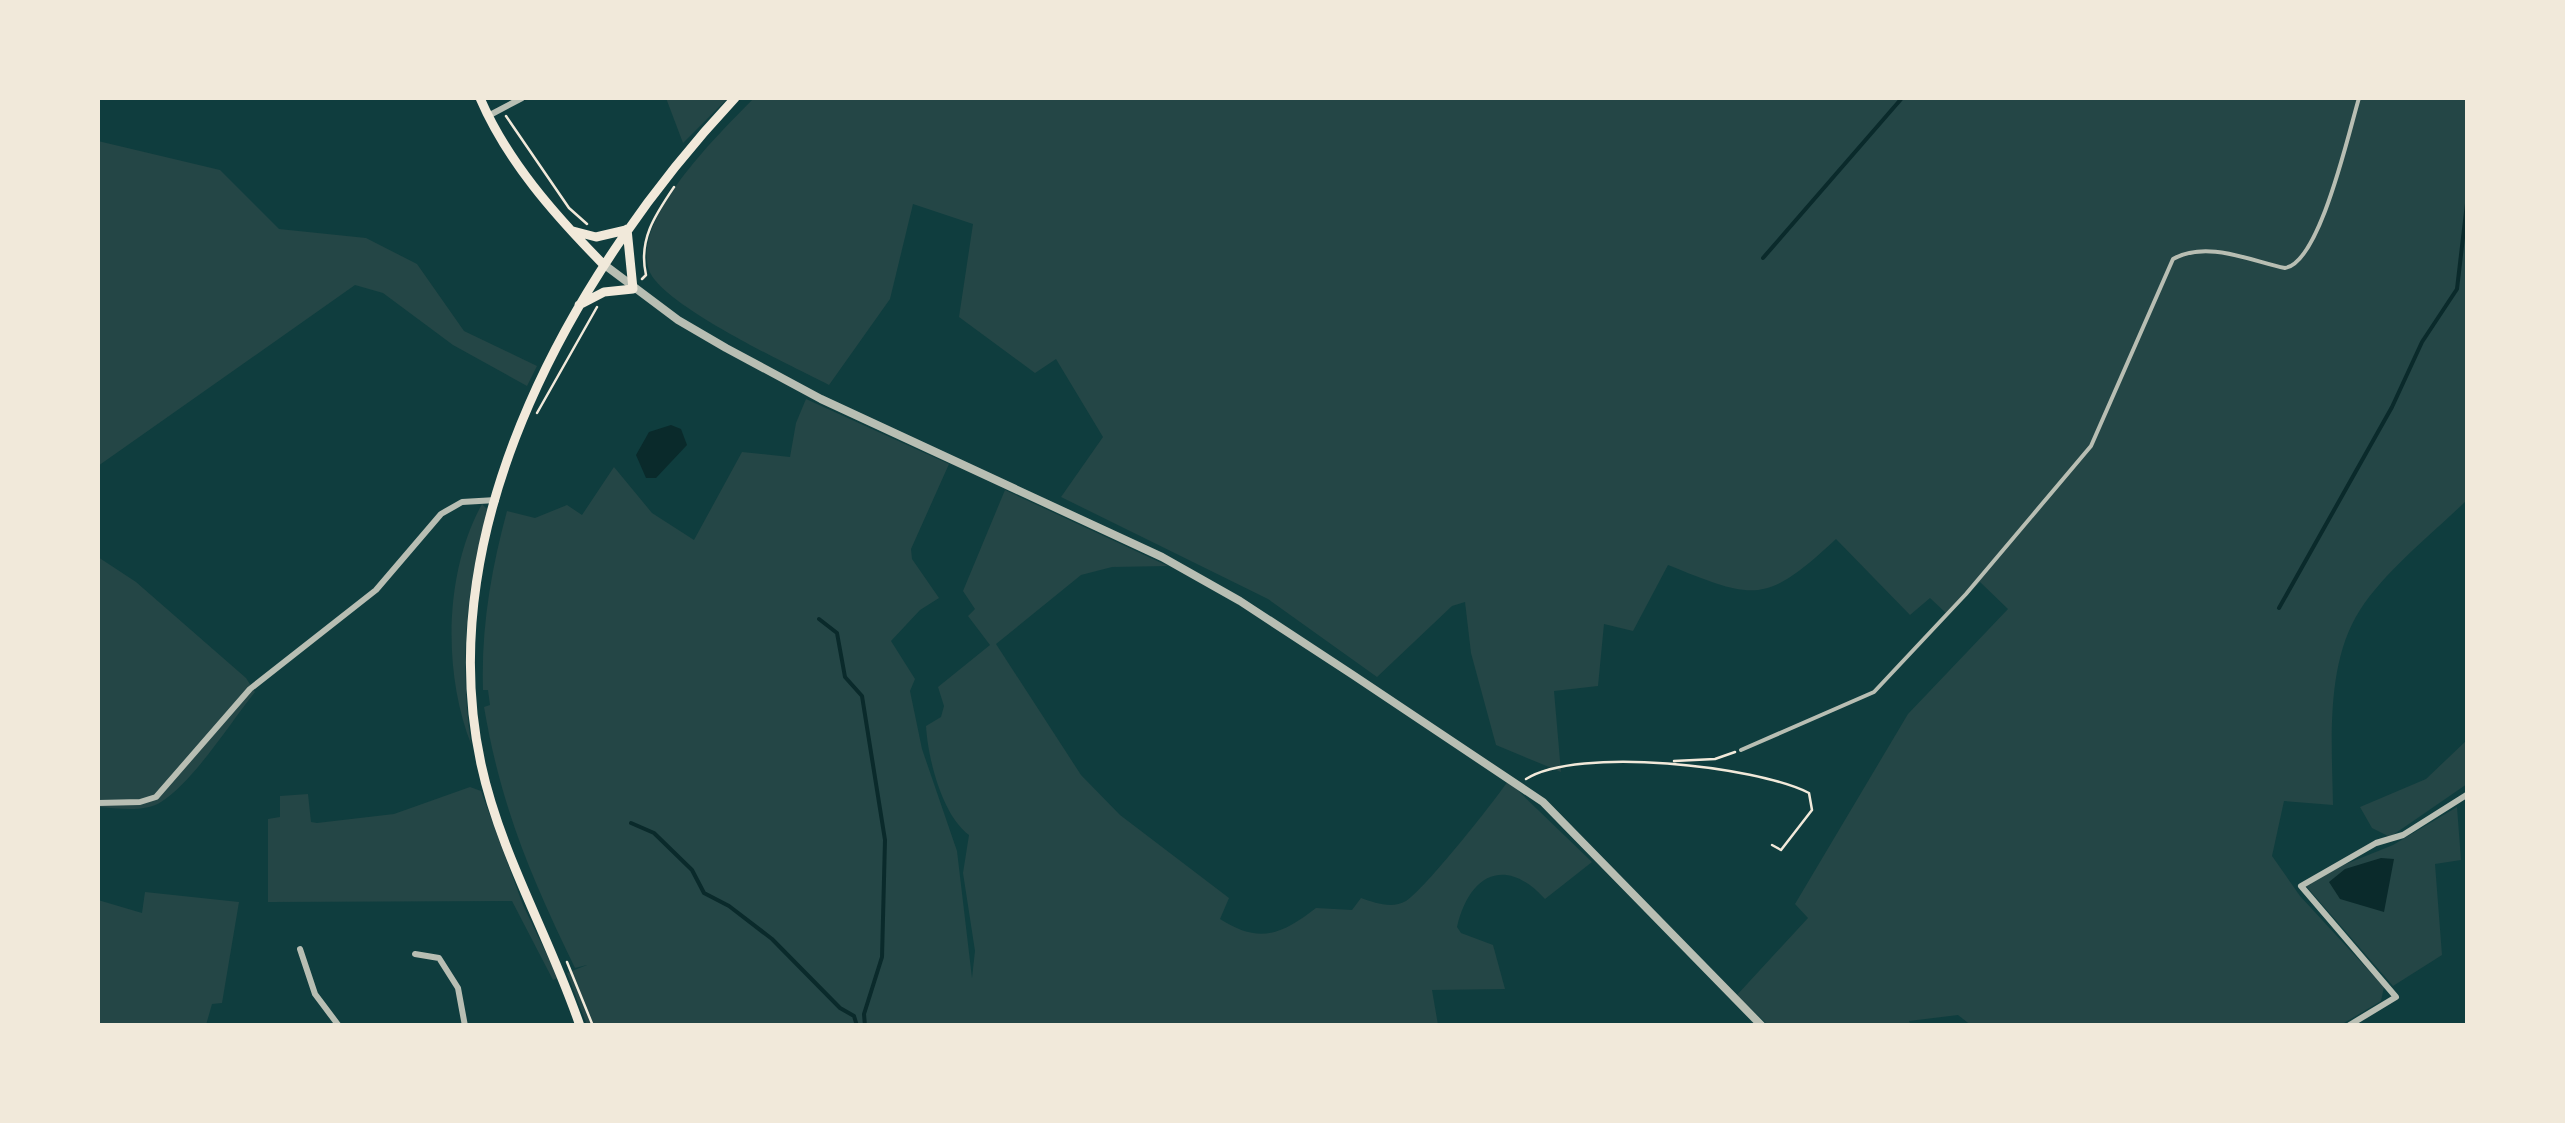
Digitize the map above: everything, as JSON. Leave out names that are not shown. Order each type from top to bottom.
[{"type":"main road","points":[[480,98],[509,152],[570,230],[602,263]]},
{"type":"main road","points":[[580,1026],[501,834],[475,734],[471,663],[474,607],[496,500],[538,387],[577,306],[627,229],[696,140],[736,98]]},
{"type":"main road","points":[[570,230],[596,237],[627,229]]},
{"type":"main road","points":[[577,306],[604,292],[634,289],[627,229]]},
{"type":"street","points":[[488,116],[522,98]]},
{"type":"street","points":[[602,263],[699,333],[821,399],[1162,557],[1321,654],[1543,802],[1762,1026]]},
{"type":"street","points":[[98,802],[140,802],[156,797],[236,703],[376,590],[441,514],[462,502],[496,500]]},
{"type":"street","points":[[2348,1026],[2396,996],[2301,886],[2376,843],[2403,835],[2468,794]]},
{"type":"street","points":[[300,949],[315,994],[339,1026]]},
{"type":"street","points":[[415,954],[439,958],[458,988],[464,1026]]},
{"type":"lane","points":[[1741,750],[1874,692],[1966,594],[2091,446],[2173,259],[2187,253],[2242,255],[2289,268],[2302,258],[2319,226],[2359,98]]},
{"type":"path","points":[[502,109],[578,218],[608,234]]},
{"type":"path","points":[[646,274],[641,253],[652,222],[679,180]]},
{"type":"path","points":[[628,247],[641,253]]},
{"type":"path","points":[[549,390],[603,301]]},
{"type":"path","points":[[1524,781],[1537,772],[1579,764],[1715,758],[1741,750]]},
{"type":"path","points":[[1670,761],[1809,793],[1814,802],[1806,819],[1781,850],[1772,844]]},
{"type":"path","points":[[566,961],[593,1026]]},
{"type":"shaded area","points":[[666,98],[728,98],[683,143]]},
{"type":"shaded area","points":[[754,98],[2467,98],[2467,500],[2396,566],[2360,610],[2349,631],[2336,679],[2333,805],[2284,801],[2272,856],[2300,896],[2384,987],[2381,1001],[2339,1026],[1972,1026],[1958,1015],[1909,1021],[1911,1025],[1768,1025],[1737,995],[1808,918],[1795,904],[1908,714],[2008,609],[1980,582],[1948,615],[1930,598],[1910,615],[1836,539],[1792,576],[1758,590],[1721,585],[1668,565],[1633,631],[1604,624],[1598,686],[1554,691],[1561,772],[1496,745],[1471,653],[1465,602],[1452,606],[1377,677],[1268,599],[1061,497],[1103,437],[1056,359],[1035,373],[959,317],[973,224],[913,204],[890,299],[829,385],[730,334],[677,300],[649,270],[647,249],[653,226],[682,177]]},
{"type":"shaded area","points":[[98,141],[220,170],[279,229],[366,238],[417,264],[464,331],[537,366],[527,386],[453,345],[383,293],[355,285],[98,466]]},
{"type":"shaded area","points":[[806,399],[949,464],[911,549],[912,559],[939,598],[920,610],[891,641],[915,679],[910,691],[922,749],[957,851],[972,978],[975,951],[963,873],[969,835],[944,800],[933,770],[926,726],[941,717],[944,706],[938,687],[990,645],[968,616],[975,609],[963,591],[1005,490],[1168,566],[1112,567],[1081,575],[996,644],[1081,775],[1120,815],[1229,898],[1220,919],[1247,932],[1270,933],[1292,925],[1316,908],[1352,910],[1361,898],[1389,905],[1406,901],[1443,864],[1508,781],[1592,862],[1545,899],[1530,885],[1503,875],[1490,877],[1470,894],[1457,927],[1461,933],[1493,945],[1505,989],[1432,990],[1438,1025],[587,1025],[567,973],[587,965],[575,968],[531,872],[499,777],[484,707],[490,705],[488,690],[483,690],[485,622],[507,511],[535,518],[567,505],[582,515],[614,467],[652,513],[694,540],[742,452],[790,457],[796,423]]},
{"type":"shaded area","points":[[671,425],[681,429],[687,445],[656,478],[646,478],[636,455],[649,432]]},
{"type":"shaded area","points":[[482,504],[487,509],[473,573],[465,658],[471,744],[456,686],[452,623],[460,560]]},
{"type":"shaded area","points":[[98,557],[136,582],[246,678],[255,692],[186,780],[161,802],[146,808],[98,807]]},
{"type":"shaded area","points":[[2467,740],[2467,784],[2390,837],[2372,828],[2360,807],[2426,779]]},
{"type":"shaded area","points":[[470,787],[481,791],[523,905],[558,978],[553,980],[512,901],[268,902],[268,819],[280,817],[280,796],[308,794],[311,822],[317,823],[394,814]]},
{"type":"shaded area","points":[[2457,807],[2461,860],[2435,864],[2442,955],[2393,986],[2306,886],[2341,866],[2393,845]]},
{"type":"shaded area","points":[[2381,858],[2394,859],[2384,912],[2340,899],[2329,882],[2345,869]]},
{"type":"shaded area","points":[[145,892],[239,902],[222,1003],[212,1004],[206,1025],[98,1025],[98,900],[142,913]]},
{"type":"waterway","points":[[1763,258],[1902,98]]},
{"type":"waterway","points":[[2279,608],[2392,407],[2422,342],[2457,289],[2468,195]]},
{"type":"waterway","points":[[819,619],[837,633],[845,677],[862,696],[885,840],[882,957],[864,1014],[865,1026]]},
{"type":"waterway","points":[[631,823],[654,833],[692,870],[704,893],[729,906],[772,939],[840,1008],[854,1016],[857,1026]]}]
